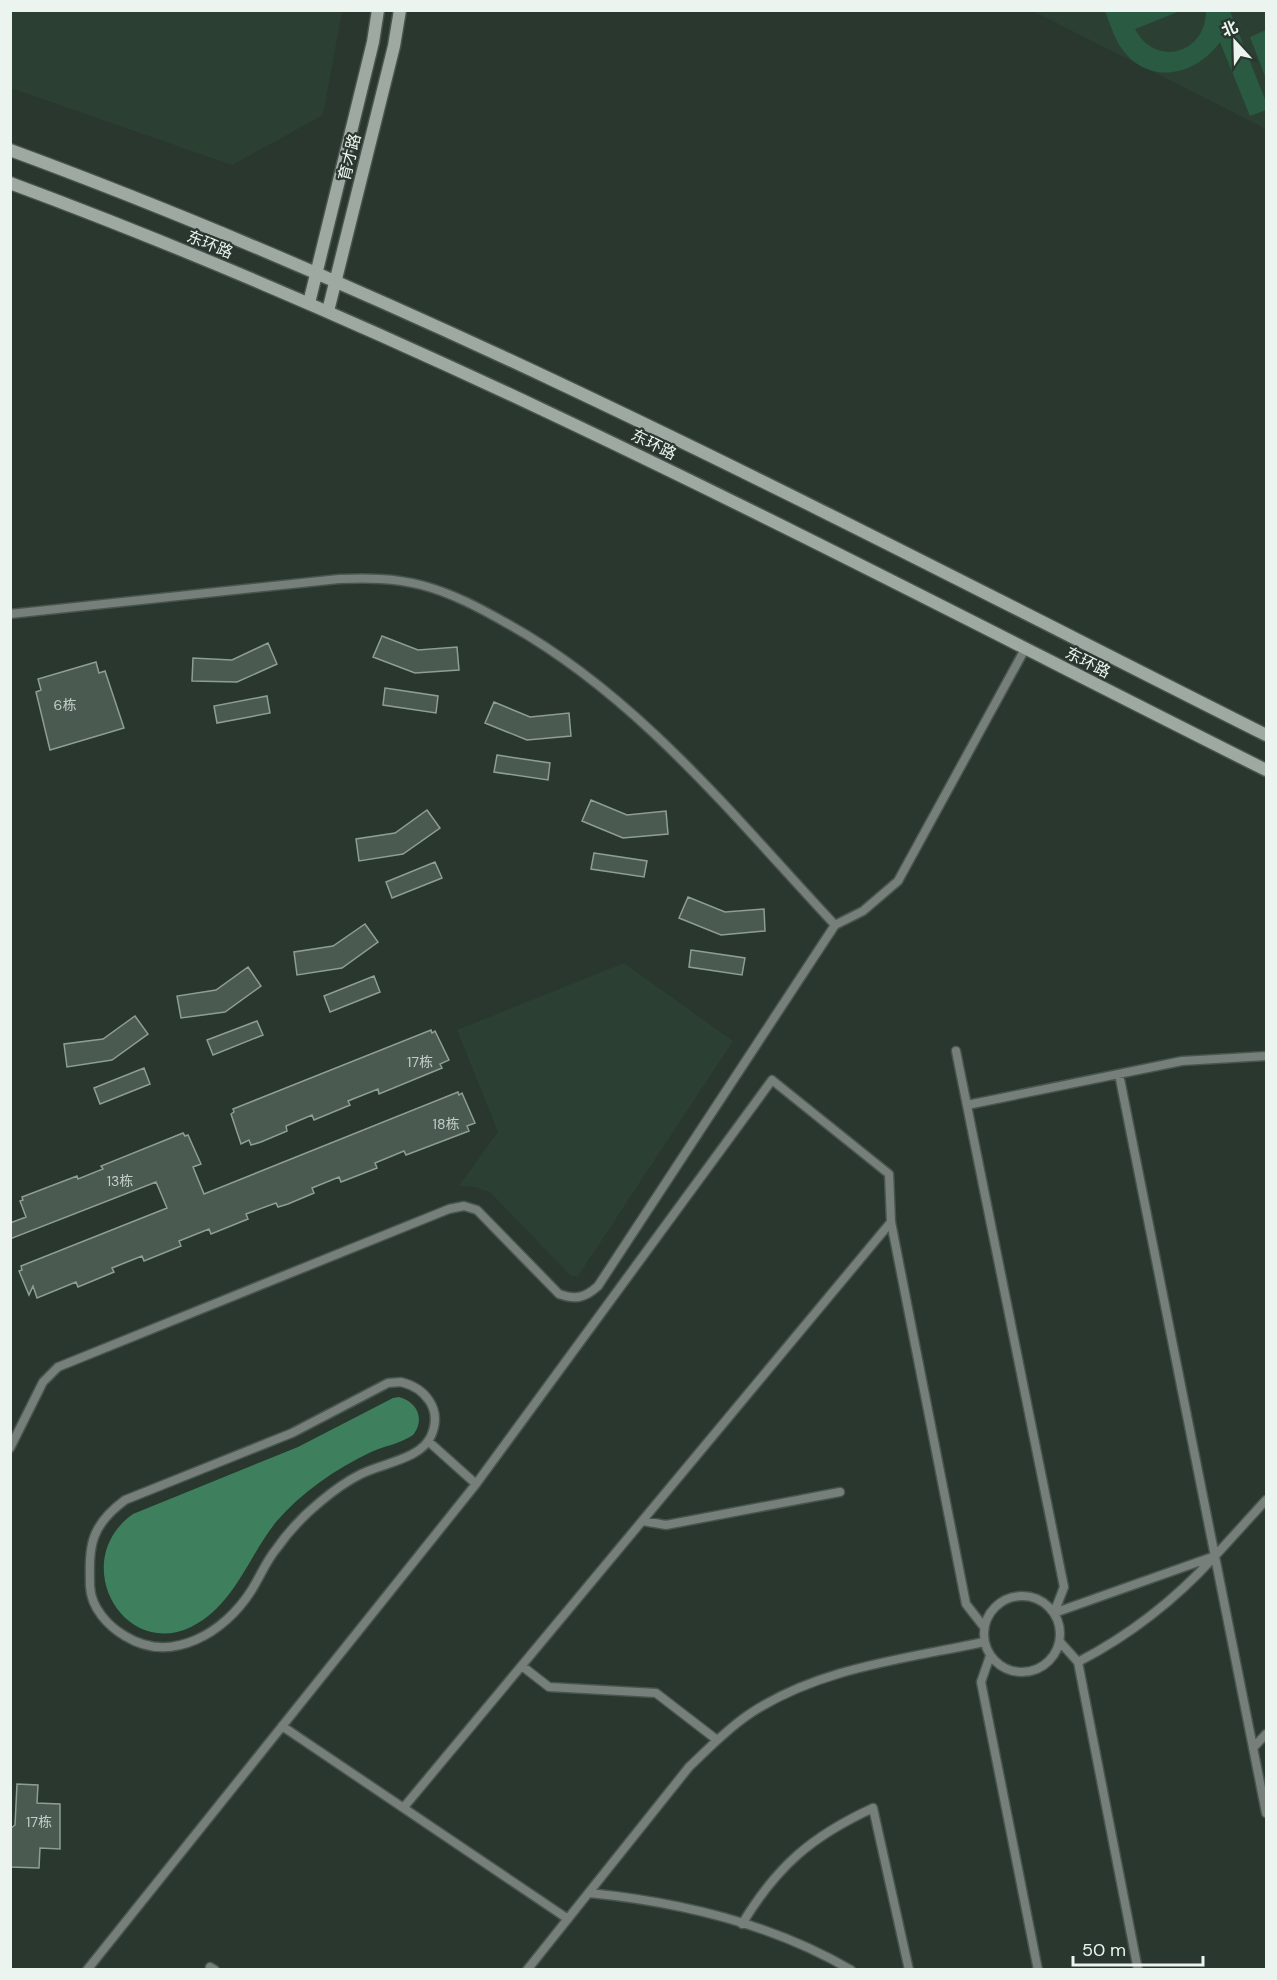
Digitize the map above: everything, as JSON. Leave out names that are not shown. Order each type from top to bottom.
[{"type":"main road","name":"育才路","points":[[309,303],[373,42],[378,10]]},
{"type":"main road","name":"育才路","points":[[328,311],[394,46],[400,10]]},
{"type":"main road","name":"东环路","points":[[10,150],[170,211],[336,280],[592,398],[1266,735]]},
{"type":"main road","name":"东环路","points":[[10,183],[328,311],[568,420],[1266,770]]},
{"type":"lane","points":[[10,614],[339,579],[380,578],[420,584],[458,597],[555,652],[621,702],[664,742],[835,925]]},
{"type":"lane","points":[[10,1448],[43,1382],[58,1367],[449,1209],[464,1206],[483,1214],[559,1294],[580,1298],[590,1293],[598,1286],[835,925],[869,907],[898,881],[1025,649]]},
{"type":"lane","points":[[957,1051],[1064,1587],[1054,1613]]},
{"type":"lane","points":[[967,1105],[1182,1061],[1266,1056]]},
{"type":"lane","points":[[1119,1074],[1266,1813]]},
{"type":"lane","points":[[87,1970],[477,1484],[772,1080],[889,1174],[891,1222],[966,1604],[984,1627]]},
{"type":"lane","points":[[404,1807],[891,1222]]},
{"type":"lane","points":[[401,1382],[413,1385],[423,1391],[431,1401],[435,1425],[428,1442],[413,1454],[359,1475],[321,1500],[282,1541],[236,1611],[197,1641],[176,1647],[154,1647],[133,1641],[114,1630],[100,1614],[90,1594],[89,1556],[94,1534],[106,1514],[125,1500],[291,1432],[388,1383],[401,1382]]},
{"type":"lane","points":[[428,1442],[477,1484]]},
{"type":"lane","points":[[643,1521],[666,1525],[840,1492]]},
{"type":"lane","points":[[1078,1662],[1142,1624],[1180,1592],[1266,1500]]},
{"type":"lane","points":[[1054,1613],[1215,1556]]},
{"type":"lane","points":[[1015,1597],[1030,1597],[1044,1602],[1054,1613],[1060,1627],[1060,1642],[1049,1661],[1030,1672],[1014,1672],[1001,1666],[990,1656],[984,1642],[984,1627],[990,1613],[1001,1602],[1015,1597]]},
{"type":"lane","points":[[528,1970],[690,1767],[717,1740],[748,1715],[781,1695],[817,1680],[855,1669],[984,1642]]},
{"type":"lane","points":[[1060,1642],[1078,1662],[1138,1970]]},
{"type":"lane","points":[[990,1656],[981,1682],[1038,1970]]},
{"type":"lane","points":[[522,1666],[549,1687],[656,1693],[717,1740]]},
{"type":"lane","points":[[282,1726],[568,1919]]},
{"type":"lane","points":[[1254,1748],[1266,1734]]},
{"type":"lane","points":[[742,1924],[761,1893],[784,1865],[820,1835],[873,1808],[909,1970]]},
{"type":"lane","points":[[590,1893],[667,1903],[742,1924],[799,1943],[851,1970]]},
{"type":"shaded area","points":[[11,10],[342,11],[323,115],[232,165],[11,88]]},
{"type":"shaded area","points":[[1033,11],[1266,11],[1266,129]]},
{"type":"shaded area","points":[[1105,11],[1180,11],[1135,29],[1144,41],[1155,49],[1166,52],[1178,51],[1189,46],[1198,37],[1204,26],[1206,11],[1230,11],[1266,102],[1266,110],[1250,116],[1220,42],[1210,53],[1186,69],[1159,72],[1146,69],[1133,61],[1122,49]]},
{"type":"shaded area","points":[[1266,30],[1266,79],[1250,37]]},
{"type":"shaded area","points":[[624,963],[733,1041],[578,1276],[571,1276],[491,1193],[476,1187],[459,1186],[498,1132],[457,1030]]},
{"type":"shaded area","points":[[399,1397],[406,1399],[418,1412],[419,1423],[413,1435],[403,1441],[371,1452],[345,1466],[320,1482],[297,1501],[276,1522],[229,1594],[206,1618],[191,1627],[166,1634],[144,1630],[125,1618],[112,1600],[105,1579],[105,1556],[114,1533],[133,1514],[298,1447]]},
{"type":"building","points":[[382,636],[418,650],[457,647],[459,670],[415,673],[373,657]]},
{"type":"building","points":[[268,643],[277,664],[237,682],[192,681],[193,658],[232,660]]},
{"type":"building","points":[[96,662],[99,673],[105,671],[124,728],[50,750],[36,692],[41,690],[38,679]]},
{"type":"building","points":[[385,688],[438,696],[436,713],[383,705]]},
{"type":"building","points":[[267,696],[270,713],[217,723],[214,706]]},
{"type":"building","points":[[494,702],[530,717],[569,713],[571,736],[527,740],[485,723]]},
{"type":"building","points":[[497,755],[550,763],[548,780],[494,772]]},
{"type":"building","points":[[591,800],[627,815],[666,811],[668,834],[623,838],[582,821]]},
{"type":"building","points":[[427,810],[440,828],[403,854],[359,861],[356,839],[395,833]]},
{"type":"building","points":[[594,853],[647,861],[644,877],[591,869]]},
{"type":"building","points":[[435,862],[442,878],[392,898],[386,882]]},
{"type":"building","points":[[688,897],[725,912],[764,909],[765,931],[721,935],[679,918]]},
{"type":"building","points":[[365,924],[378,942],[342,968],[297,975],[294,952],[333,946]]},
{"type":"building","points":[[691,950],[745,958],[742,975],[689,967]]},
{"type":"building","points":[[248,967],[261,986],[225,1012],[181,1018],[177,996],[216,990]]},
{"type":"building","points":[[374,976],[380,992],[330,1012],[324,996]]},
{"type":"building","points":[[135,1016],[148,1034],[112,1060],[67,1067],[64,1044],[103,1039]]},
{"type":"building","points":[[257,1021],[263,1035],[213,1055],[207,1040]]},
{"type":"building","points":[[431,1030],[432,1033],[435,1031],[449,1060],[440,1064],[442,1068],[379,1094],[378,1089],[348,1101],[350,1105],[314,1120],[312,1115],[286,1126],[287,1131],[261,1142],[251,1145],[249,1140],[241,1144],[231,1114],[234,1112],[233,1109]]},
{"type":"building","points":[[144,1068],[150,1084],[100,1104],[94,1088]]},
{"type":"building","points":[[458,1092],[459,1095],[462,1093],[475,1123],[467,1126],[469,1131],[406,1155],[404,1151],[375,1163],[377,1168],[341,1182],[339,1177],[312,1188],[314,1193],[288,1204],[278,1207],[276,1203],[246,1214],[248,1219],[211,1234],[209,1229],[179,1241],[181,1246],[144,1261],[142,1256],[112,1268],[114,1272],[78,1287],[76,1282],[37,1298],[33,1286],[29,1295],[19,1271],[22,1270],[21,1266],[167,1208],[156,1182],[10,1239],[10,1223],[26,1217],[20,1201],[23,1200],[22,1197],[77,1176],[78,1179],[103,1169],[101,1166],[183,1133],[185,1136],[188,1135],[201,1164],[193,1167],[204,1194]]},
{"type":"building","points":[[17,1784],[38,1785],[37,1803],[60,1804],[60,1849],[40,1848],[39,1868],[10,1867],[10,1829],[15,1825]]}]
